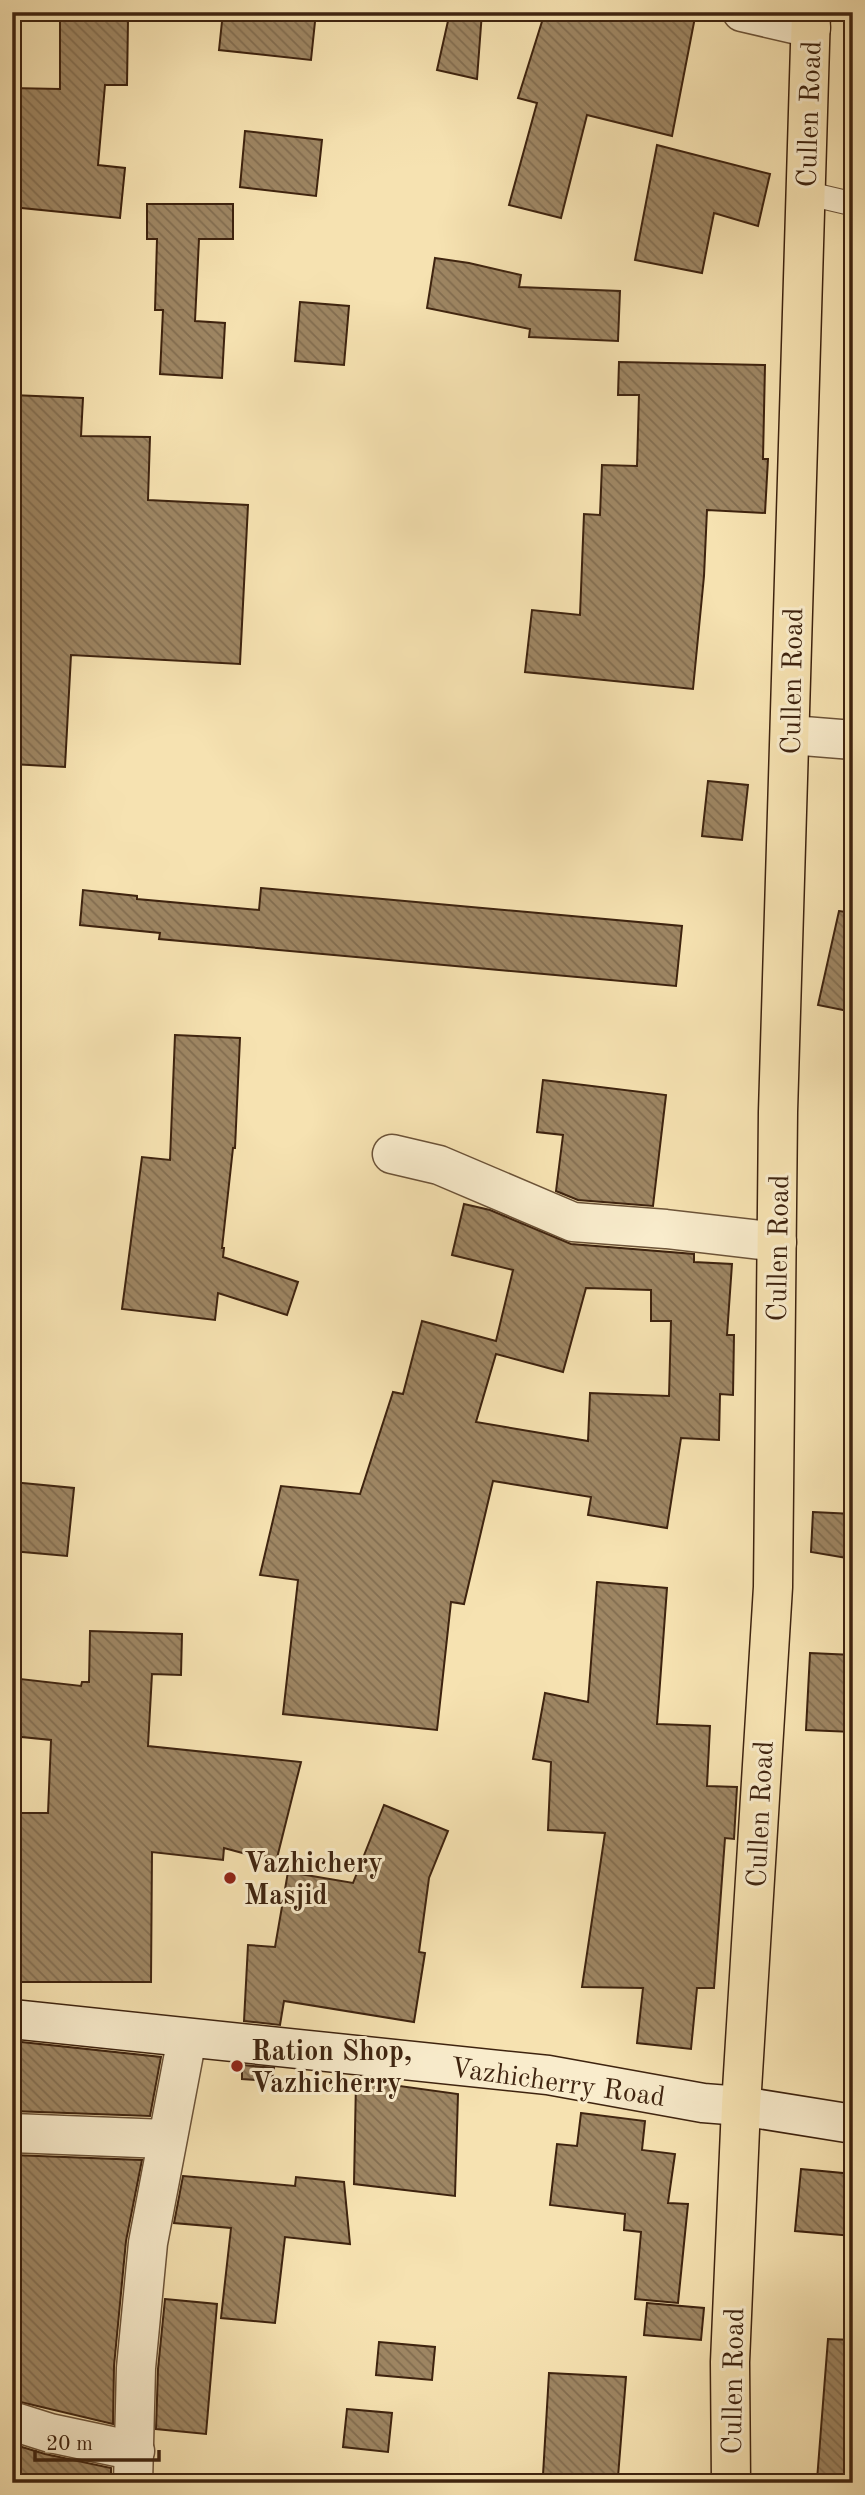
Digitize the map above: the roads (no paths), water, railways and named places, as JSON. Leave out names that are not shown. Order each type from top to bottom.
[{"type":"main road","name":"Cullen Road","points":[[731,2483],[730,2362],[741,2106],[773,1587],[778,1112],[811,20]]},
{"type":"street","points":[[742,12],[811,20]]},
{"type":"street","points":[[791,736],[853,740]]},
{"type":"street","points":[[392,1154],[439,1165],[573,1222],[666,1229],[777,1242]]},
{"type":"street","name":"Vazhicherry Road","points":[[12,2020],[548,2075],[703,2103],[741,2106],[853,2124]]},
{"type":"street","points":[[12,2421],[50,2433],[134,2467],[136,2368],[148,2243],[187,2038]]},
{"type":"street","points":[[12,2133],[166,2139]]},
{"type":"lane","points":[[806,192],[853,204]]},
{"type":"place","name":"Vazhichery Masjid","points":[[230,1878]]},
{"type":"place","name":"Ration Shop, Vazhicherry","points":[[237,2066]]}]
